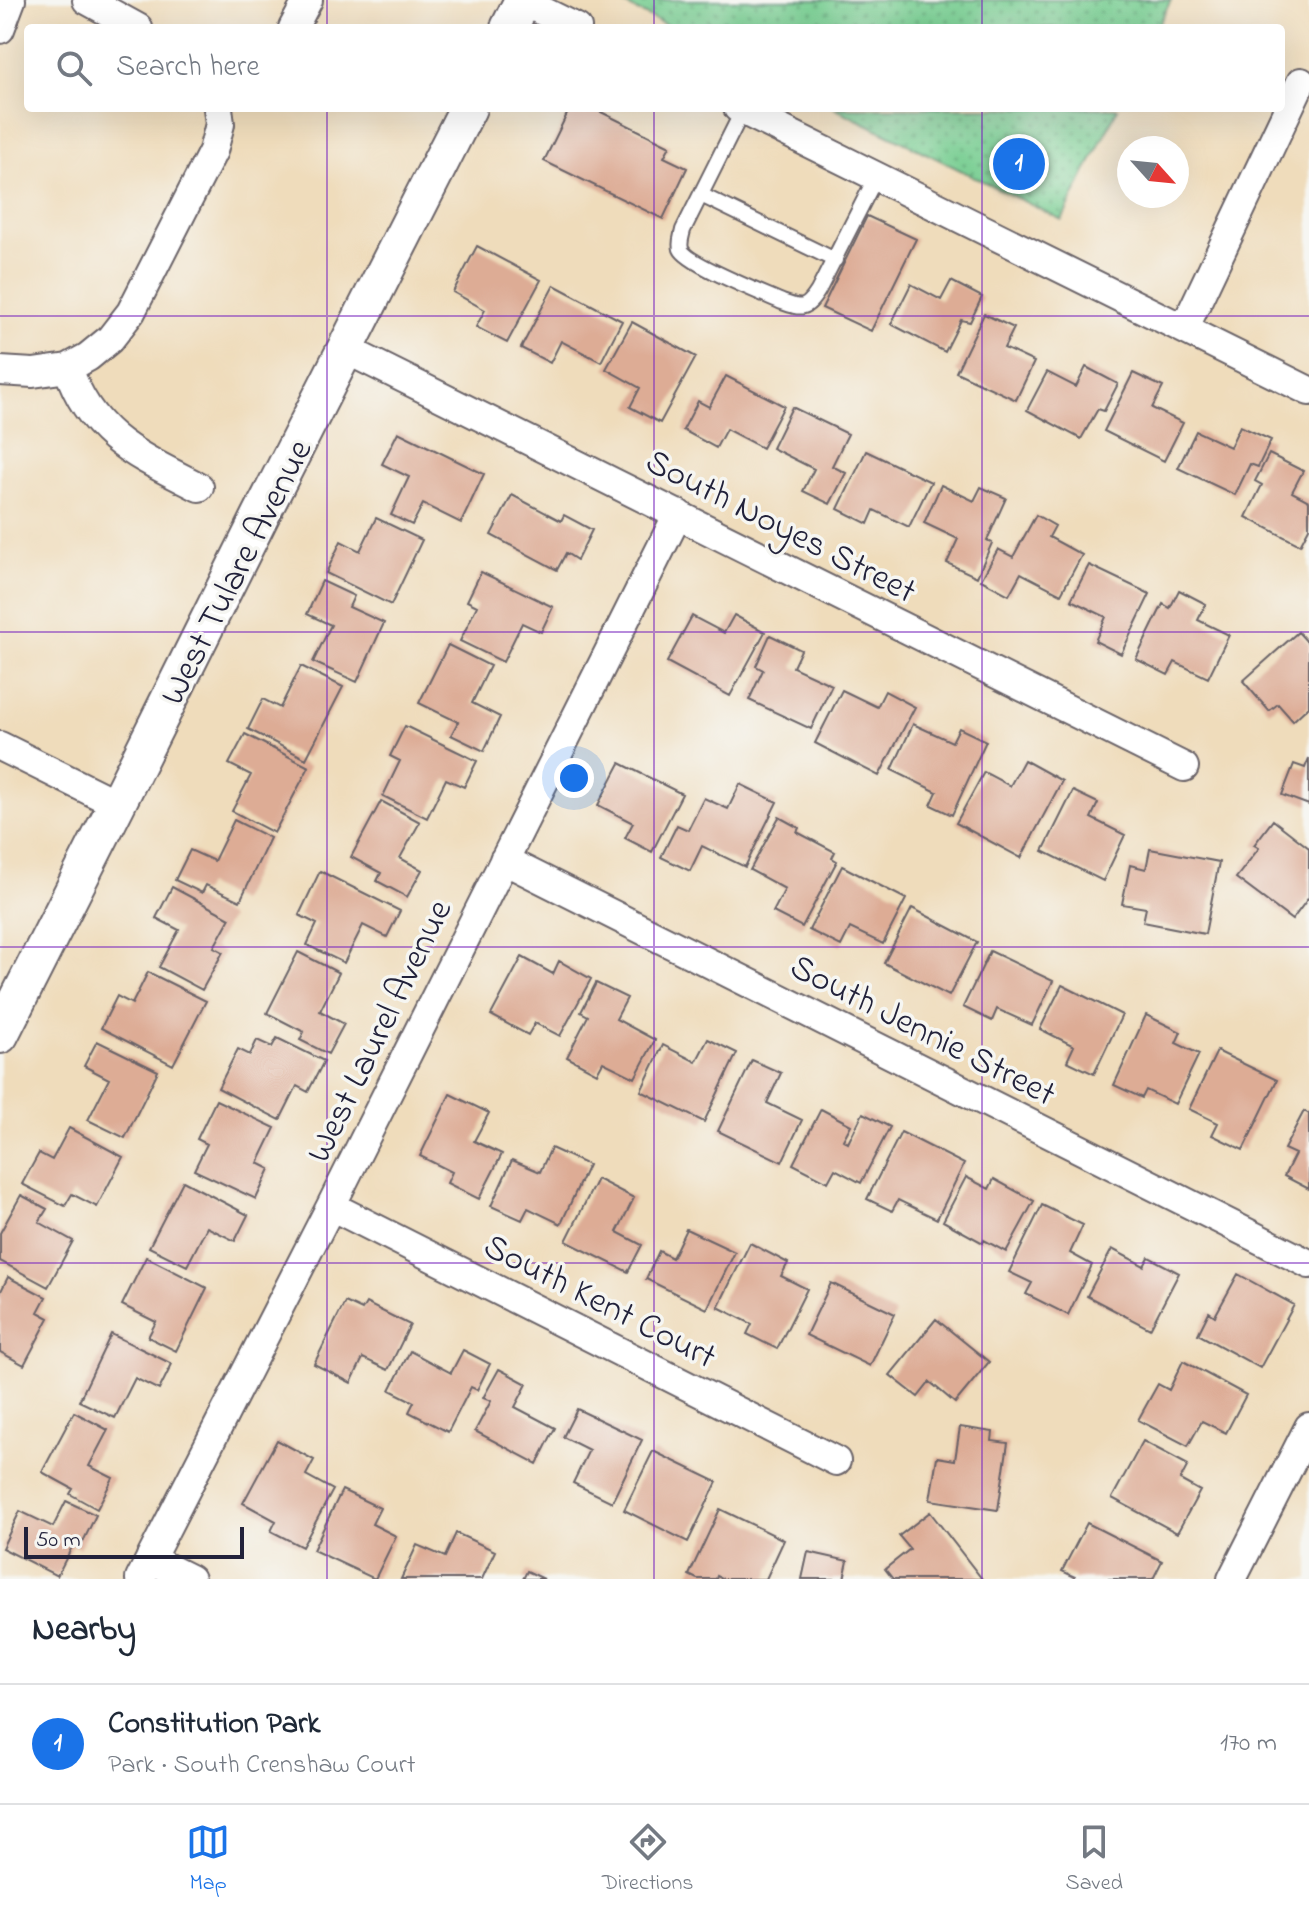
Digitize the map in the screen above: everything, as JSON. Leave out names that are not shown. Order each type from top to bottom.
[{"type":"street","points":[[0,29],[11,0]]},
{"type":"street","points":[[87,0],[131,24]]},
{"type":"street","points":[[295,24],[308,0]]},
{"type":"street","points":[[519,7],[566,24]]},
{"type":"street","points":[[1184,329],[1301,82]]},
{"type":"street","points":[[0,371],[33,373],[68,368],[110,339],[131,312],[213,151],[220,124],[218,112]]},
{"type":"street","name":"West Tulare Avenue","points":[[0,1035],[466,112]]},
{"type":"street","points":[[746,112],[1309,391]]},
{"type":"street","name":"South Noyes Street","points":[[345,349],[1184,767]]},
{"type":"street","points":[[68,368],[75,390],[94,419],[114,438],[135,454],[199,487]]},
{"type":"street","name":"West Laurel Avenue","points":[[145,1569],[678,514]]},
{"type":"street","points":[[0,746],[117,804]]},
{"type":"street","name":"South Jennie Street","points":[[504,860],[1309,1264]]},
{"type":"street","name":"South Kent Court","points":[[331,1206],[836,1461]]},
{"type":"street","points":[[1232,1579],[1309,1427]]},
{"type":"street","points":[[145,1569],[190,1579]]},
{"type":"lane","points":[[739,112],[683,230],[680,242],[683,253],[696,263],[796,308],[806,306],[812,301],[835,260],[876,177]]},
{"type":"lane","points":[[701,195],[835,260]]},
{"type":"green space","points":[[615,0],[1171,0],[1159,24],[664,24]]},
{"type":"green space","points":[[842,112],[1116,112],[1062,220]]},
{"type":"building","points":[[568,112],[601,112],[670,146],[664,157],[687,168],[663,219],[544,161]]},
{"type":"building","points":[[867,216],[916,239],[871,331],[822,308]]},
{"type":"building","points":[[477,246],[541,280],[507,343],[476,327],[485,310],[453,292]]},
{"type":"building","points":[[951,281],[982,297],[970,322],[961,320],[945,352],[891,324],[911,284],[941,300]]},
{"type":"building","points":[[554,285],[622,321],[601,362],[561,341],[550,363],[521,348]]},
{"type":"building","points":[[984,314],[1014,328],[1004,348],[1034,362],[1016,400],[956,372]]},
{"type":"building","points":[[632,322],[696,357],[660,423],[630,407],[640,388],[606,369]]},
{"type":"building","points":[[1086,367],[1118,384],[1104,411],[1098,409],[1081,439],[1027,410],[1047,372],[1076,387]]},
{"type":"building","points":[[1133,373],[1163,387],[1152,408],[1183,423],[1164,461],[1104,431]]},
{"type":"building","points":[[726,376],[784,406],[762,448],[726,429],[716,448],[683,430],[698,401],[709,407]]},
{"type":"building","points":[[792,407],[848,434],[832,466],[846,473],[830,504],[803,491],[814,469],[772,448]]},
{"type":"building","points":[[1240,426],[1271,440],[1258,467],[1250,464],[1235,495],[1178,468],[1196,431],[1230,447]]},
{"type":"building","points":[[398,432],[484,474],[461,523],[423,504],[412,525],[391,515],[409,477],[382,464]]},
{"type":"building","points":[[866,451],[931,482],[909,527],[874,510],[868,524],[838,509]]},
{"type":"building","points":[[1269,454],[1303,471],[1292,492],[1309,501],[1309,528],[1300,545],[1246,517],[1262,485],[1255,481]]},
{"type":"building","points":[[941,485],[974,501],[981,487],[1006,498],[987,540],[992,543],[977,577],[947,563],[958,539],[924,523]]},
{"type":"building","points":[[512,495],[561,521],[564,515],[592,530],[577,560],[566,553],[557,570],[491,535]]},
{"type":"building","points":[[1036,515],[1055,526],[1049,537],[1082,555],[1061,594],[1021,573],[1009,595],[981,580],[998,549],[1013,557]]},
{"type":"building","points":[[376,518],[422,540],[391,605],[326,573],[341,541],[360,551]]},
{"type":"building","points":[[1089,565],[1150,594],[1121,654],[1095,641],[1106,617],[1071,600]]},
{"type":"building","points":[[481,572],[553,607],[541,632],[522,623],[503,662],[460,641],[477,606],[467,601]]},
{"type":"building","points":[[322,581],[354,596],[349,607],[384,623],[357,682],[313,662],[331,625],[307,614]]},
{"type":"building","points":[[1179,590],[1206,604],[1198,620],[1229,635],[1208,678],[1175,662],[1168,675],[1136,659],[1163,604],[1170,608]]},
{"type":"building","points":[[734,615],[765,632],[730,696],[667,662],[692,616],[724,633]]},
{"type":"building","points":[[1298,632],[1309,644],[1309,706],[1293,721],[1278,704],[1269,711],[1243,681]]},
{"type":"building","points":[[770,635],[801,650],[793,667],[832,685],[811,729],[749,700],[763,670],[756,666]]},
{"type":"building","points":[[448,645],[490,666],[472,703],[500,717],[484,751],[451,735],[458,722],[419,703]]},
{"type":"building","points":[[301,666],[343,687],[306,759],[248,729],[263,699],[280,708]]},
{"type":"building","points":[[842,690],[877,707],[885,691],[915,707],[879,776],[815,743]]},
{"type":"building","points":[[913,724],[952,742],[959,728],[986,741],[952,815],[931,805],[937,792],[892,770]]},
{"type":"building","points":[[405,726],[477,761],[464,787],[446,779],[427,818],[383,796],[400,761],[390,756]]},
{"type":"building","points":[[245,734],[309,767],[274,833],[232,811],[251,775],[229,764]]},
{"type":"building","points":[[1309,758],[1309,805],[1282,795],[1294,764],[1305,768]]},
{"type":"building","points":[[1024,760],[1062,781],[1021,858],[956,823],[984,772],[1010,786]]},
{"type":"building","points":[[620,763],[682,794],[652,852],[625,838],[633,823],[598,805]]},
{"type":"building","points":[[740,784],[777,802],[745,867],[702,846],[690,871],[661,857],[677,825],[688,830],[704,798],[728,809]]},
{"type":"building","points":[[1073,791],[1098,803],[1091,818],[1125,835],[1103,881],[1043,851]]},
{"type":"building","points":[[381,801],[420,822],[400,858],[422,870],[407,897],[377,881],[381,873],[351,857]]},
{"type":"building","points":[[779,817],[799,828],[797,832],[835,852],[832,858],[837,861],[802,927],[773,912],[785,889],[750,870]]},
{"type":"building","points":[[234,820],[270,838],[240,901],[206,885],[202,893],[175,880],[190,850],[214,861]]},
{"type":"building","points":[[1273,820],[1309,848],[1309,897],[1292,920],[1236,878],[1259,848],[1254,845]]},
{"type":"building","points":[[1150,849],[1219,862],[1205,934],[1143,922],[1146,908],[1122,904],[1130,865],[1146,869]]},
{"type":"building","points":[[842,866],[906,899],[883,944],[850,928],[841,946],[809,930]]},
{"type":"building","points":[[320,871],[400,911],[387,937],[363,925],[344,963],[307,945],[317,924],[299,915]]},
{"type":"building","points":[[172,887],[230,918],[214,947],[223,952],[202,990],[159,967],[179,930],[156,918]]},
{"type":"building","points":[[912,908],[977,942],[949,996],[884,963]]},
{"type":"building","points":[[990,951],[1053,981],[1032,1025],[997,1009],[992,1021],[963,1007]]},
{"type":"building","points":[[298,952],[339,973],[320,1011],[344,1024],[328,1054],[300,1040],[304,1032],[267,1013]]},
{"type":"building","points":[[522,957],[553,974],[559,961],[591,979],[560,1036],[535,1023],[528,1035],[491,1015]]},
{"type":"building","points":[[148,972],[206,1001],[173,1065],[101,1028],[117,996],[132,1004]]},
{"type":"building","points":[[596,983],[627,998],[616,1019],[655,1040],[635,1078],[603,1062],[597,1073],[567,1057],[588,1016],[581,1012]]},
{"type":"building","points":[[1062,985],[1122,1015],[1094,1074],[1067,1061],[1074,1046],[1040,1029]]},
{"type":"building","points":[[1146,1015],[1181,1032],[1176,1043],[1199,1054],[1175,1104],[1146,1090],[1142,1098],[1114,1085]]},
{"type":"building","points":[[277,1038],[324,1061],[308,1092],[297,1086],[280,1120],[218,1088],[238,1049],[250,1055],[257,1040],[272,1047]]},
{"type":"building","points":[[708,1039],[737,1053],[704,1122],[641,1091],[663,1045],[696,1062]]},
{"type":"building","points":[[97,1041],[158,1071],[125,1138],[88,1120],[109,1079],[84,1066]]},
{"type":"building","points":[[1217,1051],[1277,1080],[1243,1150],[1212,1135],[1218,1123],[1189,1109]]},
{"type":"building","points":[[752,1060],[781,1073],[767,1103],[802,1120],[782,1162],[718,1131]]},
{"type":"building","points":[[450,1094],[489,1113],[474,1141],[502,1154],[479,1199],[447,1183],[452,1172],[420,1156]]},
{"type":"building","points":[[216,1100],[275,1128],[258,1163],[270,1169],[256,1199],[194,1170],[207,1144],[197,1139]]},
{"type":"building","points":[[821,1109],[851,1125],[843,1140],[848,1143],[863,1113],[890,1127],[861,1183],[835,1169],[828,1182],[793,1164]]},
{"type":"building","points":[[1304,1111],[1309,1114],[1309,1189],[1284,1176],[1295,1154],[1284,1149]]},
{"type":"building","points":[[69,1128],[123,1157],[97,1207],[72,1194],[65,1206],[22,1184],[39,1153],[52,1160]]},
{"type":"building","points":[[901,1132],[964,1164],[937,1219],[898,1200],[892,1211],[867,1199]]},
{"type":"building","points":[[551,1148],[588,1165],[561,1224],[528,1208],[522,1220],[491,1206],[512,1160],[540,1172]]},
{"type":"building","points":[[966,1177],[989,1189],[994,1179],[1034,1201],[1006,1252],[943,1221]]},
{"type":"building","points":[[597,1179],[634,1198],[617,1232],[642,1245],[628,1272],[566,1241]]},
{"type":"building","points":[[183,1181],[248,1215],[235,1241],[207,1227],[187,1266],[149,1247]]},
{"type":"building","points":[[21,1195],[47,1209],[39,1222],[73,1241],[48,1287],[0,1261],[0,1233]]},
{"type":"building","points":[[1042,1205],[1083,1225],[1070,1253],[1092,1265],[1068,1315],[1026,1294],[1032,1283],[1009,1272]]},
{"type":"building","points":[[686,1229],[735,1252],[707,1309],[646,1279],[659,1251],[672,1258]]},
{"type":"building","points":[[750,1243],[788,1263],[781,1276],[807,1289],[777,1349],[747,1334],[752,1324],[718,1307]]},
{"type":"building","points":[[1112,1249],[1144,1266],[1149,1257],[1179,1273],[1150,1329],[1087,1296]]},
{"type":"building","points":[[146,1257],[207,1288],[176,1351],[148,1337],[156,1322],[122,1305]]},
{"type":"building","points":[[1238,1274],[1294,1305],[1260,1368],[1198,1334],[1209,1312],[1215,1316]]},
{"type":"building","points":[[8,1277],[46,1297],[38,1312],[49,1318],[24,1365],[0,1352],[0,1293]]},
{"type":"building","points":[[831,1283],[895,1314],[870,1366],[806,1335]]},
{"type":"building","points":[[345,1302],[362,1310],[366,1303],[410,1325],[388,1370],[363,1358],[351,1383],[314,1364]]},
{"type":"building","points":[[936,1319],[989,1362],[955,1403],[930,1382],[918,1397],[890,1375]]},
{"type":"building","points":[[111,1334],[172,1364],[159,1390],[135,1378],[115,1418],[79,1401]]},
{"type":"building","points":[[463,1350],[490,1364],[477,1390],[471,1387],[448,1432],[409,1412],[414,1402],[390,1390],[410,1351],[451,1373]]},
{"type":"building","points":[[1183,1361],[1246,1395],[1226,1433],[1202,1421],[1188,1446],[1138,1420],[1158,1384],[1169,1390]]},
{"type":"building","points":[[499,1369],[527,1384],[515,1407],[555,1428],[537,1464],[475,1431],[491,1401],[483,1398]]},
{"type":"building","points":[[577,1409],[642,1440],[612,1502],[573,1483],[589,1450],[563,1437]]},
{"type":"building","points":[[74,1412],[108,1430],[89,1466],[113,1478],[97,1509],[70,1494],[73,1489],[42,1472]]},
{"type":"building","points":[[960,1427],[993,1432],[992,1441],[1008,1443],[998,1510],[930,1500],[937,1457],[955,1460]]},
{"type":"building","points":[[277,1440],[314,1460],[306,1475],[333,1490],[302,1547],[271,1531],[276,1521],[243,1503]]},
{"type":"building","points":[[1143,1441],[1188,1465],[1180,1480],[1200,1491],[1177,1533],[1112,1498]]},
{"type":"building","points":[[653,1451],[717,1482],[688,1542],[624,1510]]},
{"type":"building","points":[[342,1490],[380,1508],[372,1524],[396,1536],[375,1579],[313,1550]]},
{"type":"building","points":[[66,1501],[96,1515],[80,1548],[73,1545],[57,1576],[2,1548],[20,1511],[53,1527]]},
{"type":"building","points":[[720,1509],[784,1540],[766,1579],[723,1579],[717,1576],[716,1579],[697,1579],[689,1575]]},
{"type":"building","points":[[930,1512],[982,1579],[893,1579],[885,1569],[910,1549],[899,1536]]},
{"type":"building","points":[[1087,1523],[1162,1561],[1153,1579],[1074,1579],[1062,1571]]},
{"type":"building","points":[[456,1533],[495,1551],[482,1579],[401,1579],[417,1545],[445,1557]]},
{"type":"building","points":[[808,1552],[848,1561],[844,1579],[802,1579]]},
{"type":"building","points":[[527,1571],[544,1579],[523,1579]]},
{"type":"place","name":"Constitution Park","points":[[1019,164]]}]
